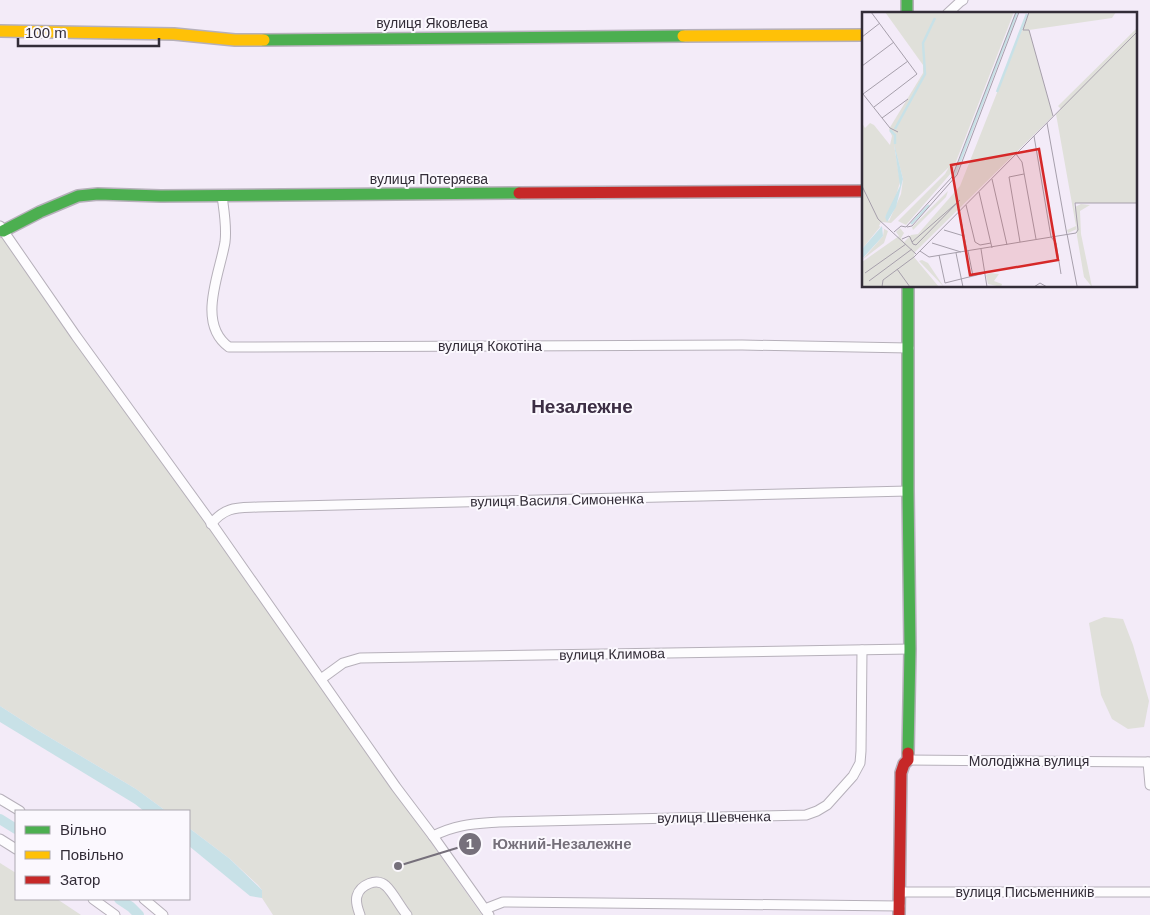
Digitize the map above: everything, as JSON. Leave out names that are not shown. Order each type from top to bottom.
[{"type":"street","points":[[949,12],[963,0]]},
{"type":"street","name":"вулиця Яковлева","points":[[0,31],[174,34],[235,40],[862,35]]},
{"type":"street","name":"вулиця Потеряєва","points":[[2,229],[78,196],[98,194],[222,196],[862,190]]},
{"type":"street","name":"вулиця Кокотіна","points":[[222,196],[225,242],[216,277],[212,307],[216,331],[221,341],[229,347],[742,346],[909,348]]},
{"type":"street","points":[[2,229],[396,787],[487,912],[503,902],[737,905],[900,910],[901,773],[904,764],[908,760],[910,649],[908,288]]},
{"type":"street","name":"вулиця Василя Симоненка","points":[[211,524],[218,515],[235,508],[908,491]]},
{"type":"street","name":"вулиця Климова","points":[[320,679],[343,663],[360,658],[910,649]]},
{"type":"street","name":"вулиця Шевченка","points":[[433,836],[464,824],[806,815],[817,811],[853,776],[860,763],[862,751],[862,650]]},
{"type":"street","name":"Молодіжна вулиця","points":[[908,760],[1149,762]]},
{"type":"street","points":[[1149,762],[1150,785]]},
{"type":"street","points":[[0,799],[18,810]]},
{"type":"street","points":[[0,839],[15,848]]},
{"type":"street","points":[[360,915],[356,904],[357,896],[361,889],[377,882],[385,884],[407,915]]},
{"type":"street","name":"вулиця Письменників","points":[[900,892],[1150,892]]},
{"type":"street","points":[[94,900],[116,915]]},
{"type":"street","points":[[145,900],[163,915]]},
{"type":"street","points":[[732,915],[737,905]]},
{"type":"shaded area","points":[[0,226],[396,787],[413,817],[482,915],[273,915],[262,898],[262,890],[258,885],[230,859],[190,829],[190,810],[165,810],[136,789],[0,706]]},
{"type":"shaded area","points":[[1104,617],[1123,619],[1133,645],[1149,701],[1144,727],[1128,729],[1112,719],[1101,695],[1089,623]]},
{"type":"shaded area","points":[[0,706],[136,789],[165,810],[143,810],[0,722]]},
{"type":"shaded area","points":[[190,829],[230,859],[262,890],[262,898],[250,896],[190,847]]},
{"type":"shaded area","points":[[0,863],[15,872],[15,900],[58,900],[81,915],[0,915]]},
{"type":"waterway","points":[[0,819],[15,828]]},
{"type":"waterway","points":[[120,900],[139,915]]},
{"type":"traffic: fast","points":[[907,0],[907,12]]},
{"type":"traffic: fast","points":[[264,40],[683,36]]},
{"type":"traffic: fast","points":[[3,231],[40,212],[78,196],[98,194],[161,196],[519,193]]},
{"type":"traffic: fast","points":[[908,288],[910,649],[908,753]]},
{"type":"traffic: slow","points":[[0,31],[174,34],[235,40],[264,40]]},
{"type":"traffic: slow","points":[[683,36],[862,35]]},
{"type":"traffic: jam","points":[[519,193],[862,191]]},
{"type":"traffic: jam","points":[[899,915],[901,773],[904,764],[908,760],[908,753]]},
{"type":"place","name":"Южний-Незалежне","points":[[398,866]]},
{"type":"district","name":"Незалежне","points":[[582,406]]}]
